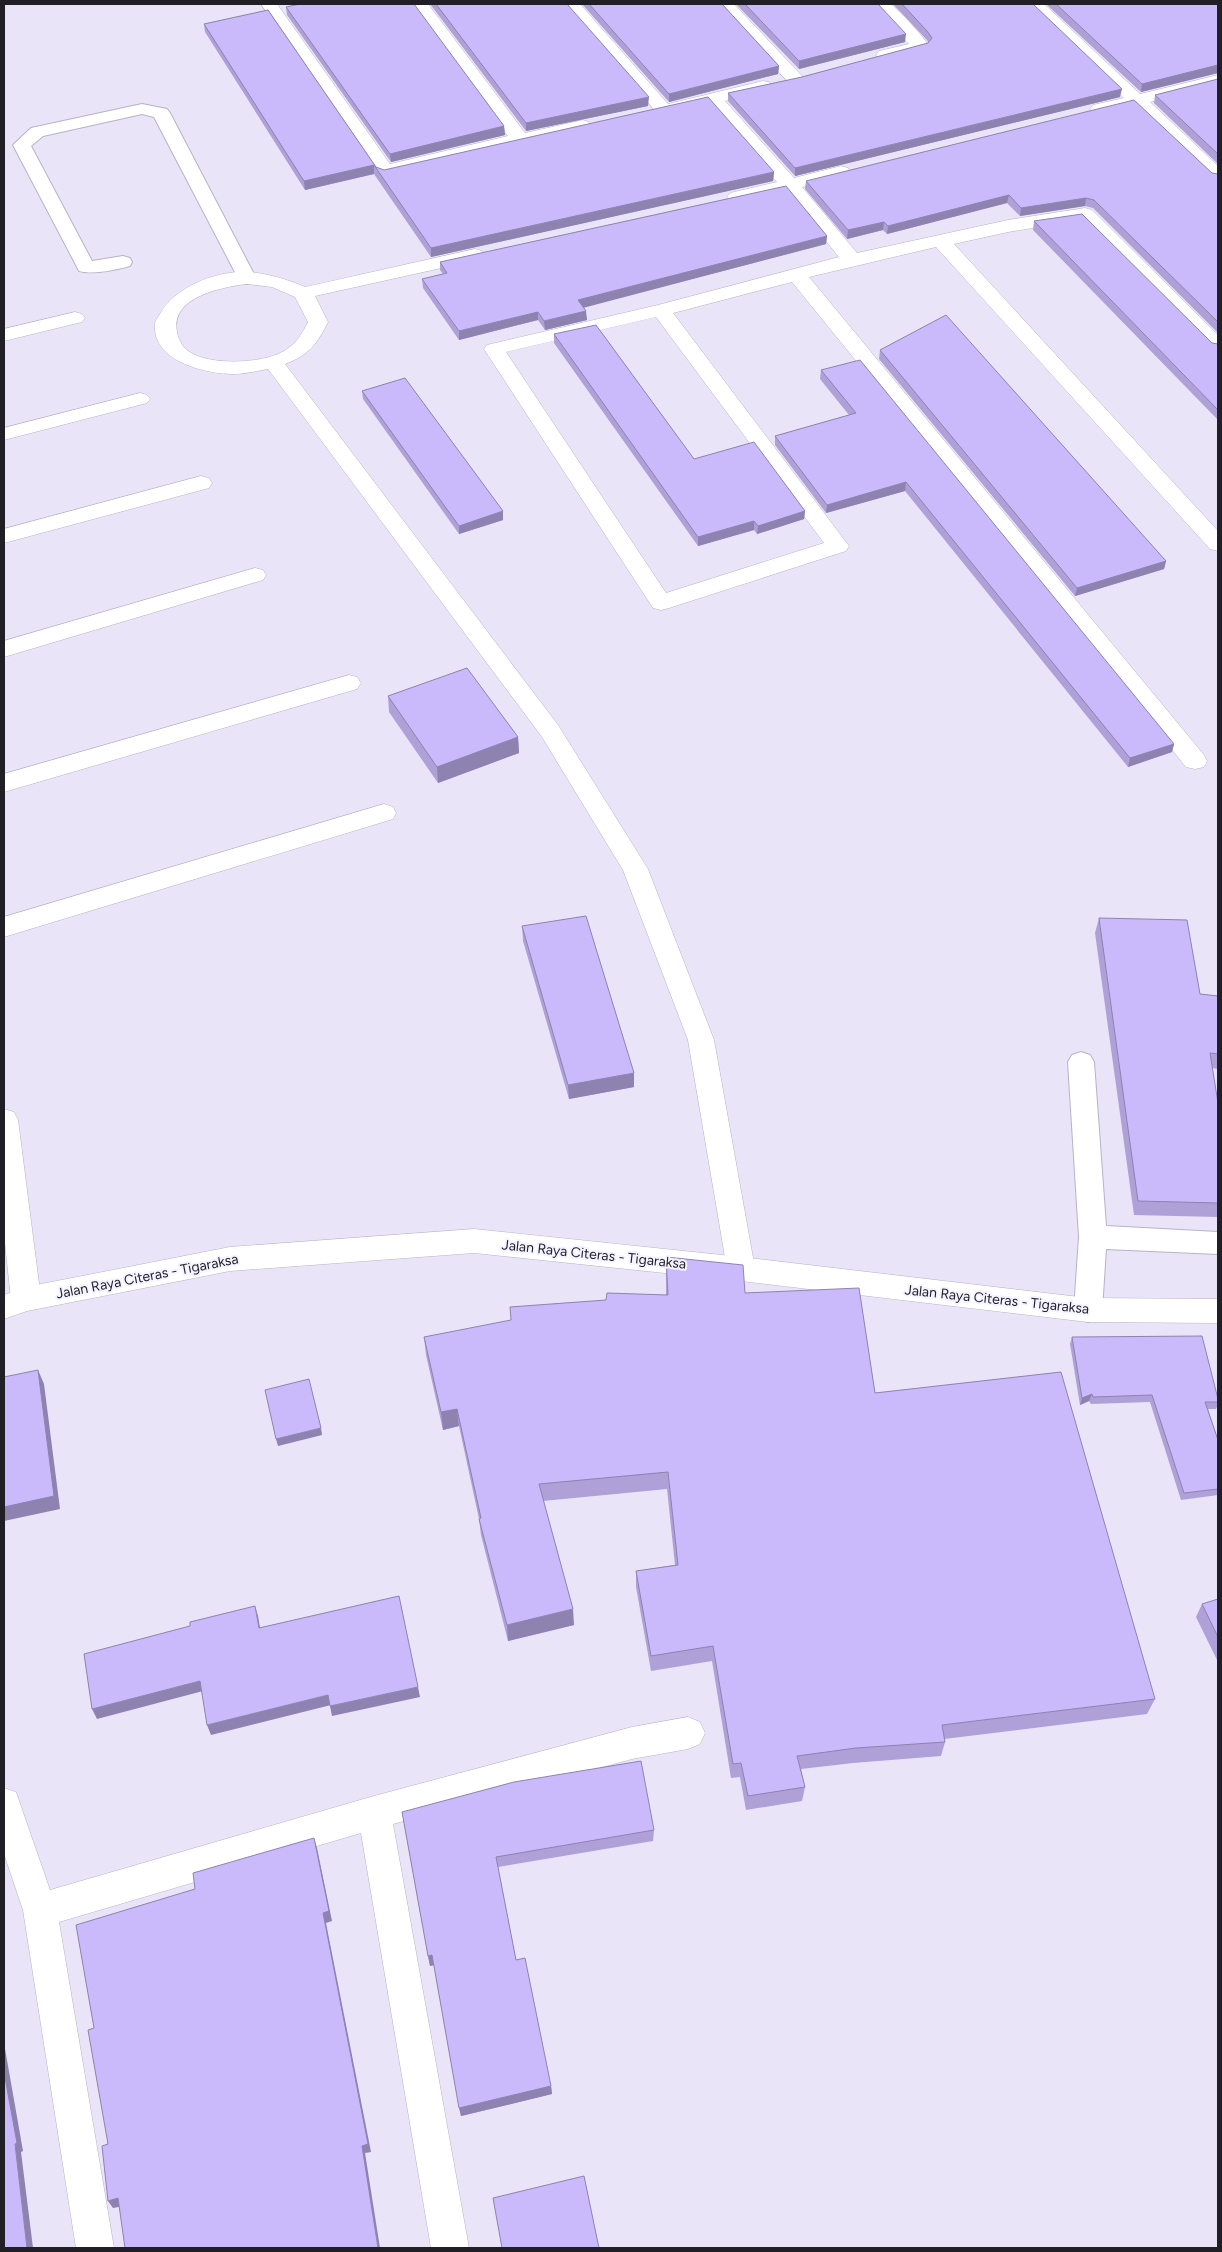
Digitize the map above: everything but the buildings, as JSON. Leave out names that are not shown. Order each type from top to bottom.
[{"type":"street","points":[[270,4],[385,171],[520,139],[597,124]]},
{"type":"street","points":[[419,4],[520,139]]},
{"type":"street","points":[[571,4],[664,110]]},
{"type":"street","points":[[725,4],[795,79]]},
{"type":"street","points":[[872,59],[920,46],[904,26],[881,4]]},
{"type":"street","points":[[1034,4],[1218,176]]},
{"type":"street","points":[[644,114],[814,74]]},
{"type":"street","points":[[1080,114],[1218,80]]},
{"type":"street","points":[[712,98],[790,185],[852,260]]},
{"type":"street","points":[[722,200],[858,168]]},
{"type":"street","points":[[660,310],[838,546],[661,603],[494,349],[660,310],[852,260],[1008,226],[1084,214],[1218,346]]},
{"type":"street","points":[[940,240],[1218,544]]},
{"type":"street","points":[[303,293],[318,322],[310,340],[290,355],[273,362],[234,368],[205,364],[181,355],[168,340],[165,323],[174,306],[193,292],[219,282],[248,278],[276,282],[303,293],[488,252]]},
{"type":"street","points":[[797,274],[1195,761]]},
{"type":"street","points":[[4,335],[75,318]]},
{"type":"street","points":[[273,362],[550,731],[635,869],[702,1040],[741,1269]]},
{"type":"street","points":[[4,434],[140,399]]},
{"type":"street","points":[[4,536],[200,483]]},
{"type":"street","points":[[4,649],[255,575]]},
{"type":"street","points":[[4,783],[349,683]]},
{"type":"street","points":[[4,927],[384,813]]},
{"type":"street","points":[[4,1120],[15,1303]]},
{"type":"street","name":"Jalan Raya Citeras - Tigaraksa","points":[[15,1303],[230,1259],[474,1241],[741,1269],[1088,1310],[1218,1311]]},
{"type":"street","points":[[40,1910],[374,1813],[632,1743],[688,1733]]},
{"type":"street","points":[[4,1804],[40,1910],[95,2248]]},
{"type":"street","points":[[374,1813],[450,2248]]},
{"type":"lane","points":[[123,262],[86,267],[22,145],[37,132],[142,109],[162,113],[248,278]]},
{"type":"lane","points":[[1081,1062],[1093,1237],[1088,1310]]},
{"type":"lane","points":[[1093,1237],[1218,1243]]}]
